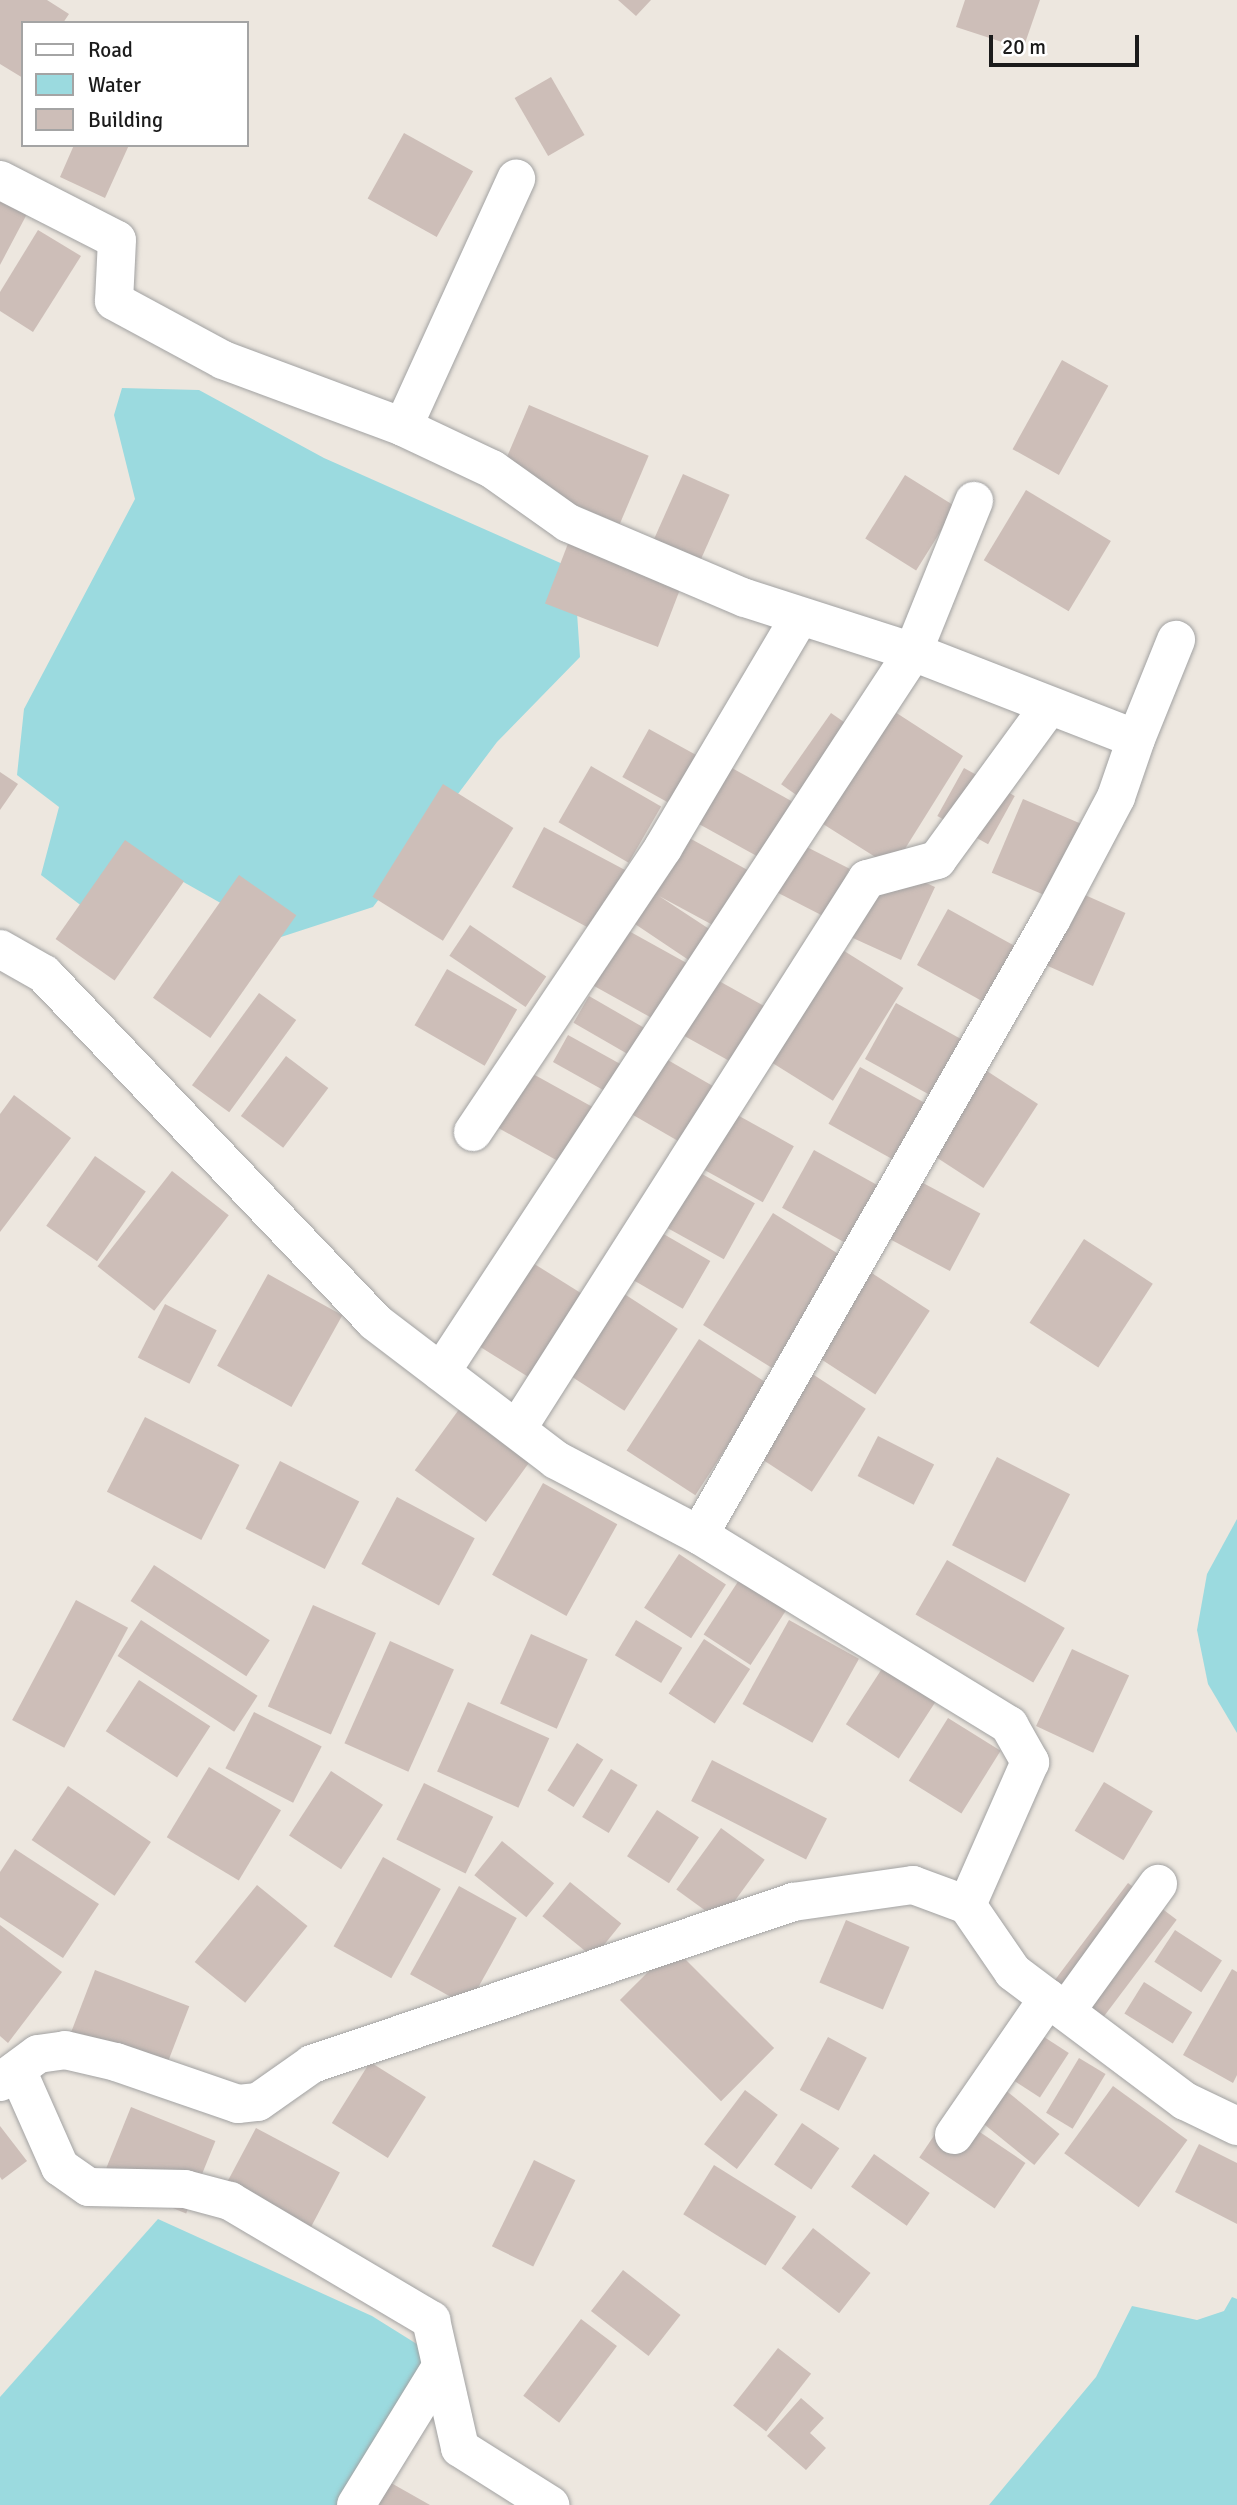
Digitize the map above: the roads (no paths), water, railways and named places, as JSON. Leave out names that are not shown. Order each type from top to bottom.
[{"type":"street","points":[[402,427],[516,179]]},
{"type":"street","points":[[0,180],[117,240],[114,301],[223,360],[402,427],[492,469],[568,523],[799,618],[914,652],[1048,708],[1136,739]]},
{"type":"street","points":[[441,1371],[914,652],[974,501]]},
{"type":"street","points":[[473,1132],[663,848],[799,618]]},
{"type":"street","points":[[699,1535],[1051,920],[1116,797],[1136,739],[1177,640]]},
{"type":"street","points":[[517,1429],[867,879],[937,860],[1048,708]]},
{"type":"street","points":[[0,949],[44,974],[375,1322],[556,1460],[699,1535],[1009,1726],[1030,1762],[967,1905]]},
{"type":"street","points":[[954,2135],[1158,1884]]},
{"type":"street","points":[[550,2505],[460,2448],[431,2320],[230,2201],[185,2189],[89,2187],[60,2167],[9,2076],[38,2054],[65,2050],[116,2062],[238,2104],[258,2102],[312,2064],[793,1902],[913,1885],[967,1905],[1013,1972],[1185,2101],[1237,2126]]},
{"type":"street","points":[[356,2505],[441,2367]]},
{"type":"water","points":[[122,388],[199,390],[324,458],[574,569],[580,657],[497,742],[373,907],[281,937],[164,871],[83,907],[41,875],[59,807],[17,775],[24,709],[135,499],[114,415]]},
{"type":"water","points":[[1237,1519],[1237,1733],[1208,1684],[1197,1630],[1207,1574]]},
{"type":"water","points":[[158,2219],[372,2316],[436,2356],[339,2505],[0,2505],[0,2397]]},
{"type":"water","points":[[1232,2297],[1237,2299],[1237,2505],[989,2505],[1096,2377],[1132,2306],[1197,2320],[1224,2311]]}]
